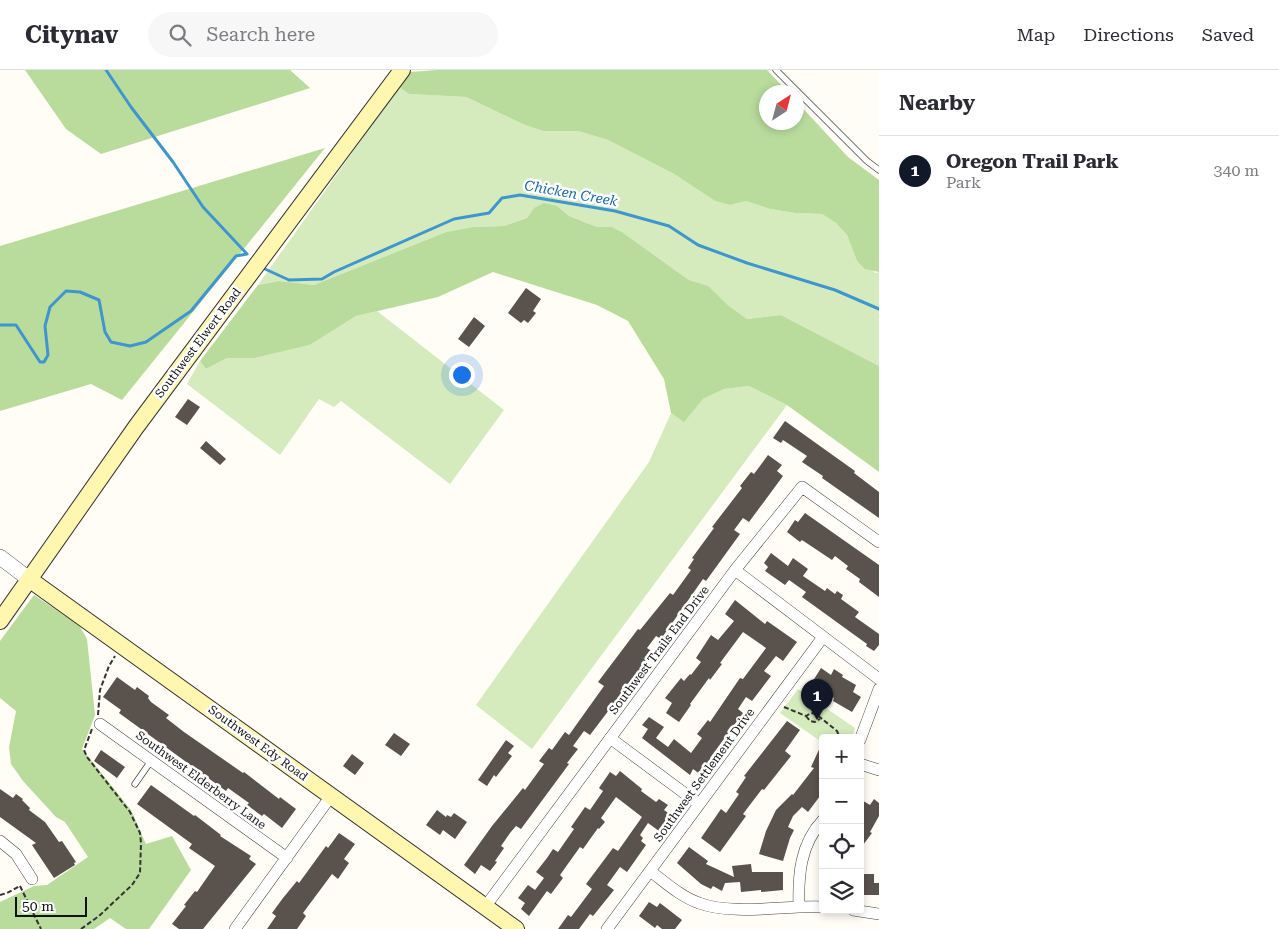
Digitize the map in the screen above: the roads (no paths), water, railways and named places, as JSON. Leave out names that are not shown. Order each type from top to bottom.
[{"type":"main road","name":"Southwest Elwert Road","points":[[0,621],[190,354],[402,70]]},
{"type":"main road","name":"Southwest Edy Road","points":[[29,579],[516,929]]},
{"type":"street","name":"Southwest Trails End Drive","points":[[485,907],[735,570],[802,487],[879,542]]},
{"type":"street","name":"Southwest Edy Road","points":[[0,557],[29,579]]},
{"type":"street","points":[[735,570],[879,679]]},
{"type":"street","name":"Southwest Settlement Drive","points":[[607,929],[823,637]]},
{"type":"street","points":[[862,734],[879,689]]},
{"type":"street","name":"Southwest Elderberry Lane","points":[[96,725],[151,761],[287,858]]},
{"type":"street","points":[[610,738],[699,804]]},
{"type":"street","points":[[864,765],[879,770]]},
{"type":"street","points":[[234,929],[331,796]]},
{"type":"street","points":[[799,907],[800,864],[807,843],[820,824]]},
{"type":"street","points":[[0,841],[16,854],[32,879]]},
{"type":"street","points":[[650,871],[685,896],[710,907],[725,909],[819,907]]},
{"type":"street","points":[[864,912],[879,914]]},
{"type":"lane","points":[[776,70],[867,161],[879,170]]},
{"type":"lane","points":[[135,784],[151,761]]},
{"type":"waterway","name":"Chicken Creek","points":[[0,325],[16,325],[40,362],[44,362],[48,355],[45,326],[50,307],[66,291],[80,292],[99,300],[105,332],[111,342],[130,346],[146,342],[191,311],[236,256],[247,254],[203,207],[173,162],[131,107],[106,70]]},
{"type":"waterway","name":"Chicken Creek","points":[[265,269],[289,280],[322,279],[454,219],[489,213],[502,198],[520,195],[615,211],[669,226],[698,245],[747,263],[835,290],[879,309]]},
{"type":"place","name":"Oregon Trail Park","points":[[817,720]]}]
